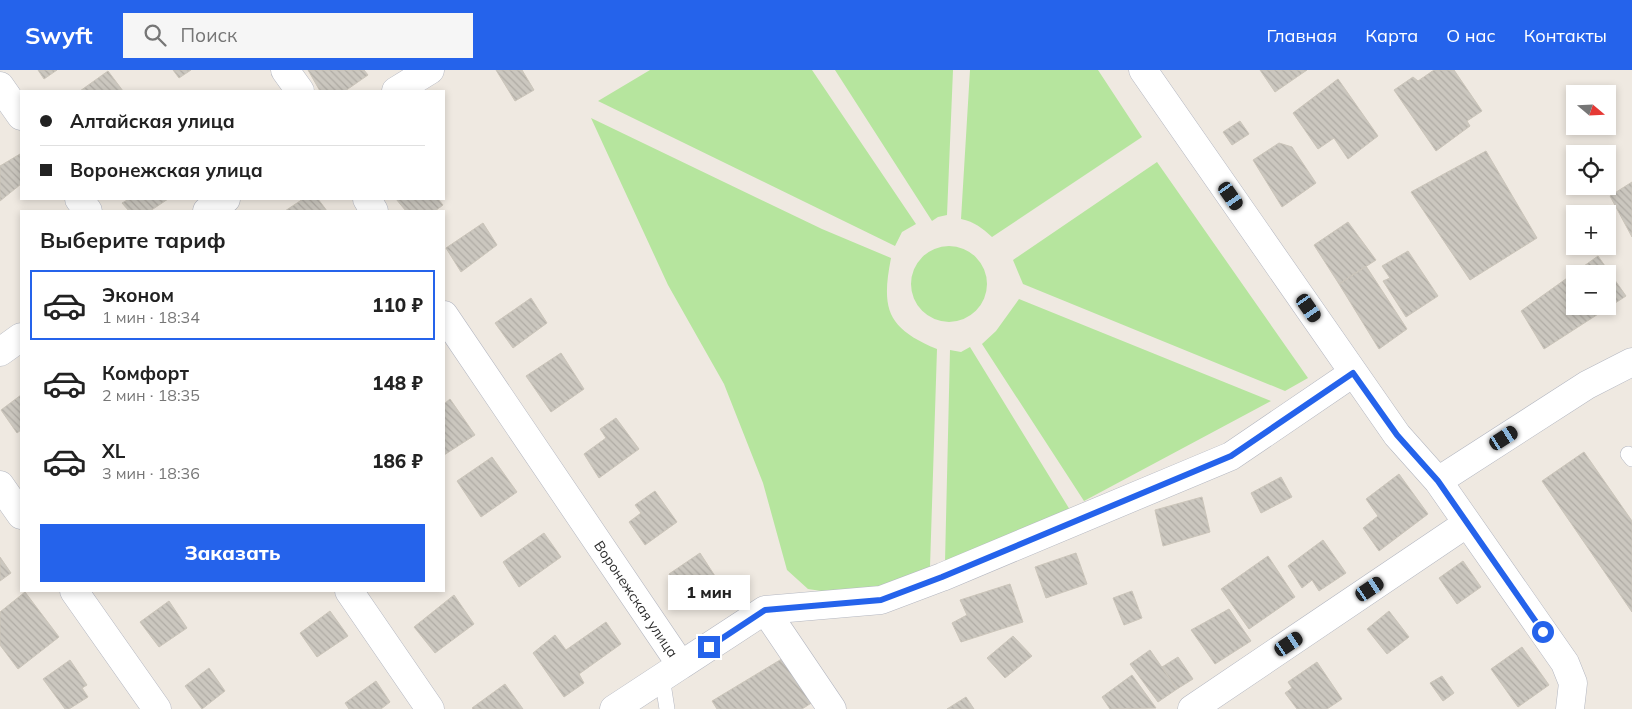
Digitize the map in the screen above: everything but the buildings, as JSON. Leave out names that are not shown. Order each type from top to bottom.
[{"type":"street","points":[[285,70],[299,90]]},
{"type":"street","points":[[398,90],[430,70]]},
{"type":"street","points":[[1143,70],[1397,435],[1438,481],[1466,524],[1564,662],[1573,683],[1571,706]]},
{"type":"street","points":[[0,86],[20,115]]},
{"type":"street","points":[[209,210],[224,200]]},
{"type":"street","name":"Воронежская улица","points":[[445,317],[671,671],[765,610],[881,600],[942,577],[1231,456],[1353,373]]},
{"type":"street","points":[[0,352],[20,338]]},
{"type":"street","points":[[1438,481],[1587,386],[1632,362]]},
{"type":"street","points":[[0,485],[20,514]]},
{"type":"street","points":[[1192,709],[1466,524]]},
{"type":"street","points":[[75,592],[157,709]]},
{"type":"street","points":[[350,592],[430,709]]},
{"type":"street","points":[[765,610],[832,709]]},
{"type":"street","points":[[614,709],[671,671]]},
{"type":"lane","points":[[667,709],[671,671]]},
{"type":"green space","points":[[650,70],[812,70],[916,224],[902,232],[895,246],[598,101]]},
{"type":"green space","points":[[835,70],[953,70],[947,215],[932,221]]},
{"type":"green space","points":[[970,70],[1098,70],[1142,137],[992,237],[978,226],[961,219]]},
{"type":"green space","points":[[591,118],[822,229],[891,258],[887,291],[888,304],[892,315],[907,333],[937,349],[930,567],[886,588],[841,594],[808,589],[787,570],[763,483],[724,384],[668,285]]},
{"type":"green space","points":[[1157,162],[1308,378],[1285,391],[1023,284],[1013,260]]},
{"type":"green space","points":[[949,246],[963,249],[976,257],[984,270],[987,284],[984,298],[976,311],[963,319],[949,322],[935,319],[922,311],[914,298],[911,284],[914,270],[922,257],[935,249]]},
{"type":"green space","points":[[1019,299],[1271,401],[1084,501],[982,344],[996,331]]},
{"type":"green space","points":[[970,347],[1070,510],[945,562],[950,350],[961,352]]},
{"type":"route","points":[[709,647],[765,610],[881,600],[942,577],[1231,456],[1353,373],[1397,435],[1438,481],[1466,524],[1543,632]]}]
